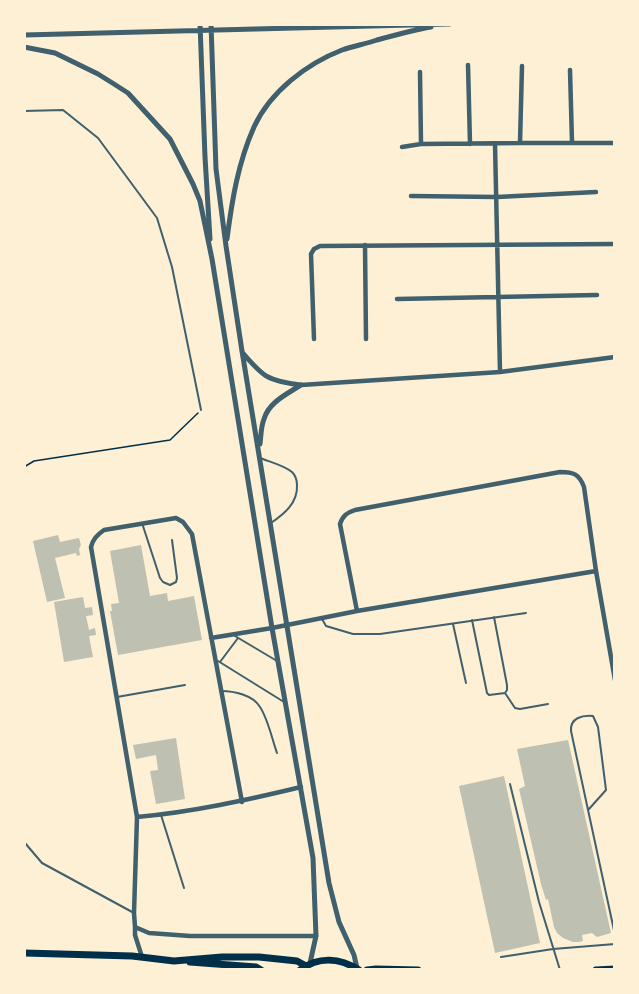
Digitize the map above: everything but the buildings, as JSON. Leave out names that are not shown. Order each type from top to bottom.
[{"type":"main road","points":[[24,953],[142,957],[261,970]]},
{"type":"main road","points":[[174,961],[259,957],[297,961],[305,966],[326,960],[342,961],[358,969]]},
{"type":"main road","points":[[596,970],[615,969]]},
{"type":"main road","points":[[367,970],[418,970]]},
{"type":"street","points":[[200,24],[212,259]]},
{"type":"street","points":[[211,24],[216,169],[242,351],[329,883],[339,922],[358,969]]},
{"type":"street","points":[[226,246],[241,159],[255,125],[284,86],[312,65],[342,50],[424,28],[451,24]]},
{"type":"street","points":[[24,35],[451,24]]},
{"type":"street","points":[[24,46],[55,53],[98,74],[128,93],[170,139],[194,184],[200,201],[212,259],[272,628],[313,858],[316,936],[305,966]]},
{"type":"street","points":[[468,65],[470,144]]},
{"type":"street","points":[[520,143],[522,66]]},
{"type":"street","points":[[570,70],[572,142]]},
{"type":"street","points":[[420,72],[421,144]]},
{"type":"street","points":[[402,147],[421,144],[615,143]]},
{"type":"street","points":[[495,144],[500,372]]},
{"type":"street","points":[[411,196],[497,197],[596,192]]},
{"type":"street","points":[[314,339],[311,254],[320,246],[615,244]]},
{"type":"street","points":[[365,245],[366,339]]},
{"type":"street","points":[[397,299],[597,295]]},
{"type":"street","points":[[242,351],[267,377],[281,383],[301,385],[500,372],[615,357]]},
{"type":"street","points":[[259,450],[264,418],[270,408],[278,399],[301,385]]},
{"type":"street","points":[[357,611],[340,524],[342,516],[348,512],[570,472],[576,474],[584,487],[615,680]]},
{"type":"street","points":[[142,957],[135,935],[134,913],[137,817],[92,547],[93,540],[104,530],[176,518],[189,528],[218,661],[221,691],[242,802]]},
{"type":"street","points":[[212,638],[596,571]]},
{"type":"street","points":[[137,817],[242,802],[301,787]]},
{"type":"street","points":[[135,927],[149,933],[190,936],[316,936]]},
{"type":"lane","points":[[24,111],[63,110],[98,138],[157,218],[172,267],[201,410]]},
{"type":"lane","points":[[260,458],[284,468],[297,478],[297,496],[285,513],[271,523]]},
{"type":"lane","points":[[142,523],[160,578],[170,585],[176,582],[177,578],[172,540]]},
{"type":"lane","points":[[322,619],[326,626],[353,634],[380,634],[526,613]]},
{"type":"lane","points":[[494,617],[507,685],[506,693],[515,708],[548,704]]},
{"type":"lane","points":[[472,620],[487,693],[489,695],[506,693]]},
{"type":"lane","points":[[453,624],[466,683]]},
{"type":"lane","points":[[233,634],[278,662]]},
{"type":"lane","points":[[238,638],[218,661],[286,703]]},
{"type":"lane","points":[[117,697],[185,685]]},
{"type":"lane","points":[[221,691],[237,692],[260,706],[277,753]]},
{"type":"lane","points":[[589,809],[606,790],[598,727],[593,716],[582,715],[573,721],[571,726],[615,935]]},
{"type":"lane","points":[[510,784],[539,902],[560,970]]},
{"type":"lane","points":[[161,815],[184,888]]},
{"type":"lane","points":[[24,839],[42,863],[134,913]]},
{"type":"lane","points":[[501,957],[553,949],[615,944]]},
{"type":"path","points":[[24,467],[34,461],[170,440],[201,410]]}]
